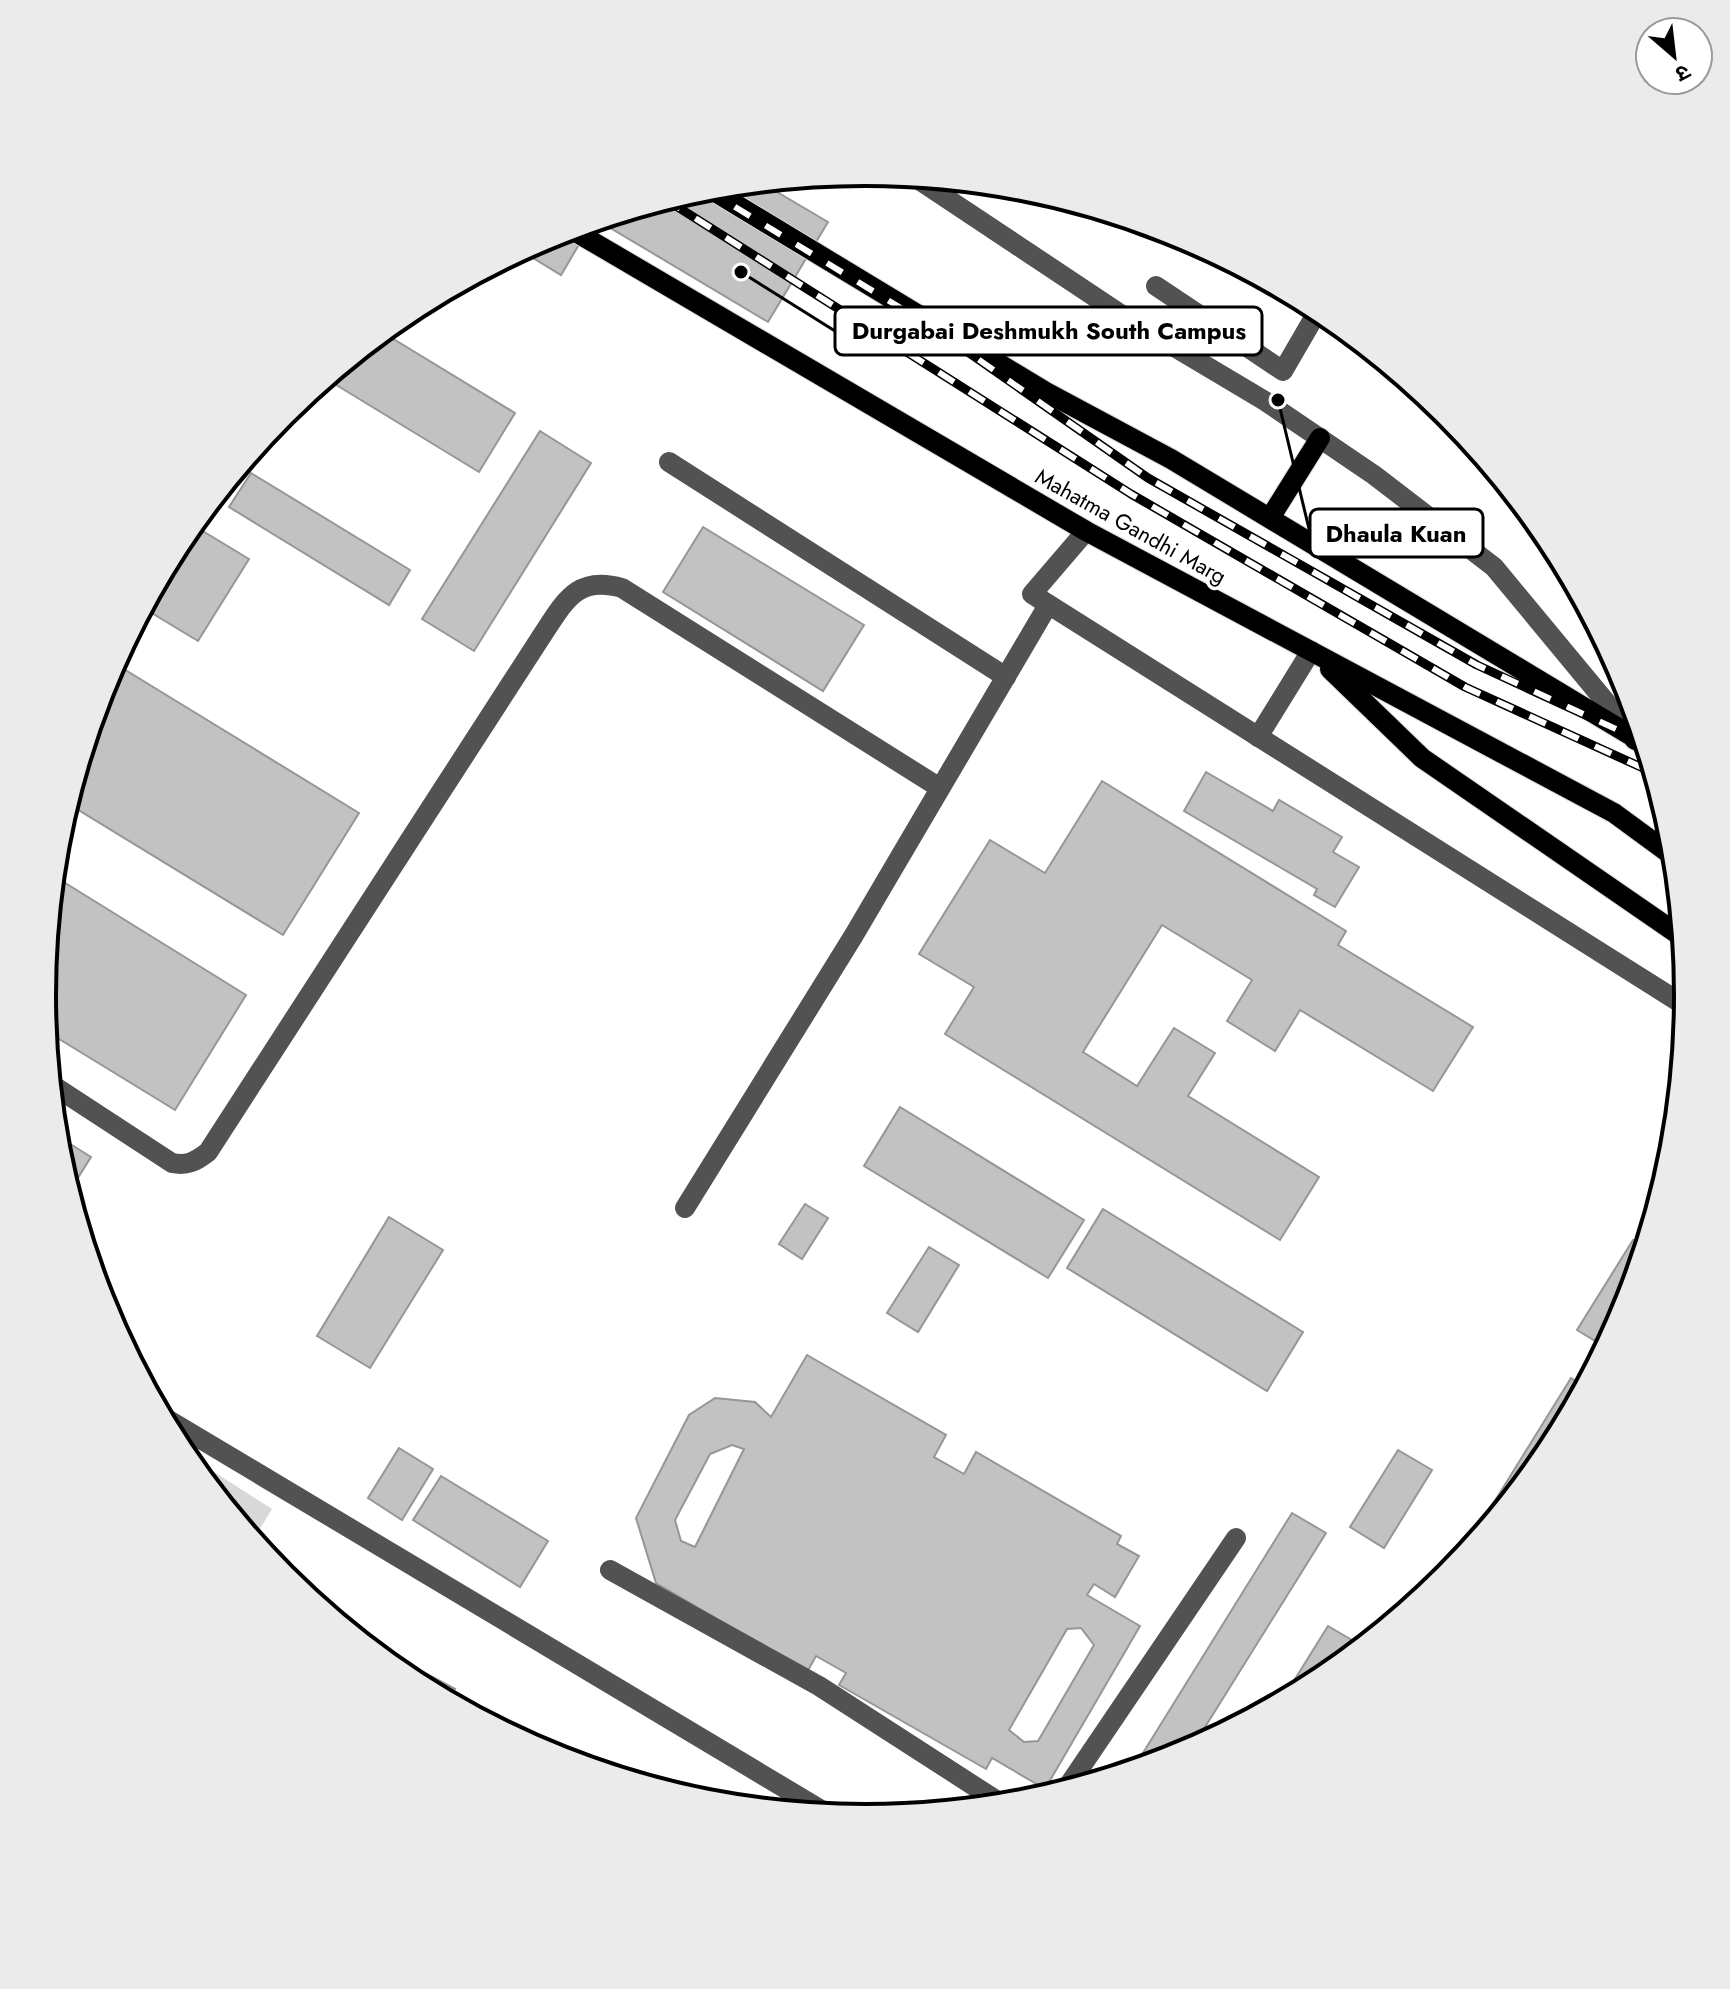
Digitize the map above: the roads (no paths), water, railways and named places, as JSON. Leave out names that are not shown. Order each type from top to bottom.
[{"type":"main road","points":[[725,198],[1046,392],[1171,459],[1631,734]]},
{"type":"main road","name":"Mahatma Gandhi Marg","points":[[583,236],[1086,531],[1614,813],[1660,846]]},
{"type":"main road","points":[[1270,518],[1320,438]]},
{"type":"main road","points":[[1311,651],[1422,758],[1671,929]]},
{"type":"street","points":[[931,188],[1204,367],[1265,401],[1320,438],[1374,475],[1494,567],[1627,723]]},
{"type":"street","points":[[1156,286],[1283,371],[1312,321]]},
{"type":"street","points":[[669,462],[1006,677]]},
{"type":"street","points":[[1086,531],[1032,594],[1674,999]]},
{"type":"street","points":[[62,1091],[172,1163],[184,1165],[197,1161],[208,1152],[543,634],[561,608],[583,586],[605,583],[622,588],[940,788]]},
{"type":"street","points":[[685,1208],[854,935],[1048,605]]},
{"type":"street","points":[[1258,737],[1311,651]]},
{"type":"street","points":[[182,1428],[807,1802]]},
{"type":"street","points":[[1075,1776],[1236,1538]]},
{"type":"street","points":[[610,1570],[819,1686],[987,1794]]},
{"type":"railway","points":[[721,199],[935,329],[1148,478],[1477,665],[1632,736]]},
{"type":"railway","points":[[679,208],[1131,494],[1465,687],[1641,767]]},
{"type":"place","name":"Durgabai Deshmukh South Campus","points":[[741,272]]},
{"type":"place","name":"Dhaula Kuan","points":[[1278,400]]}]
